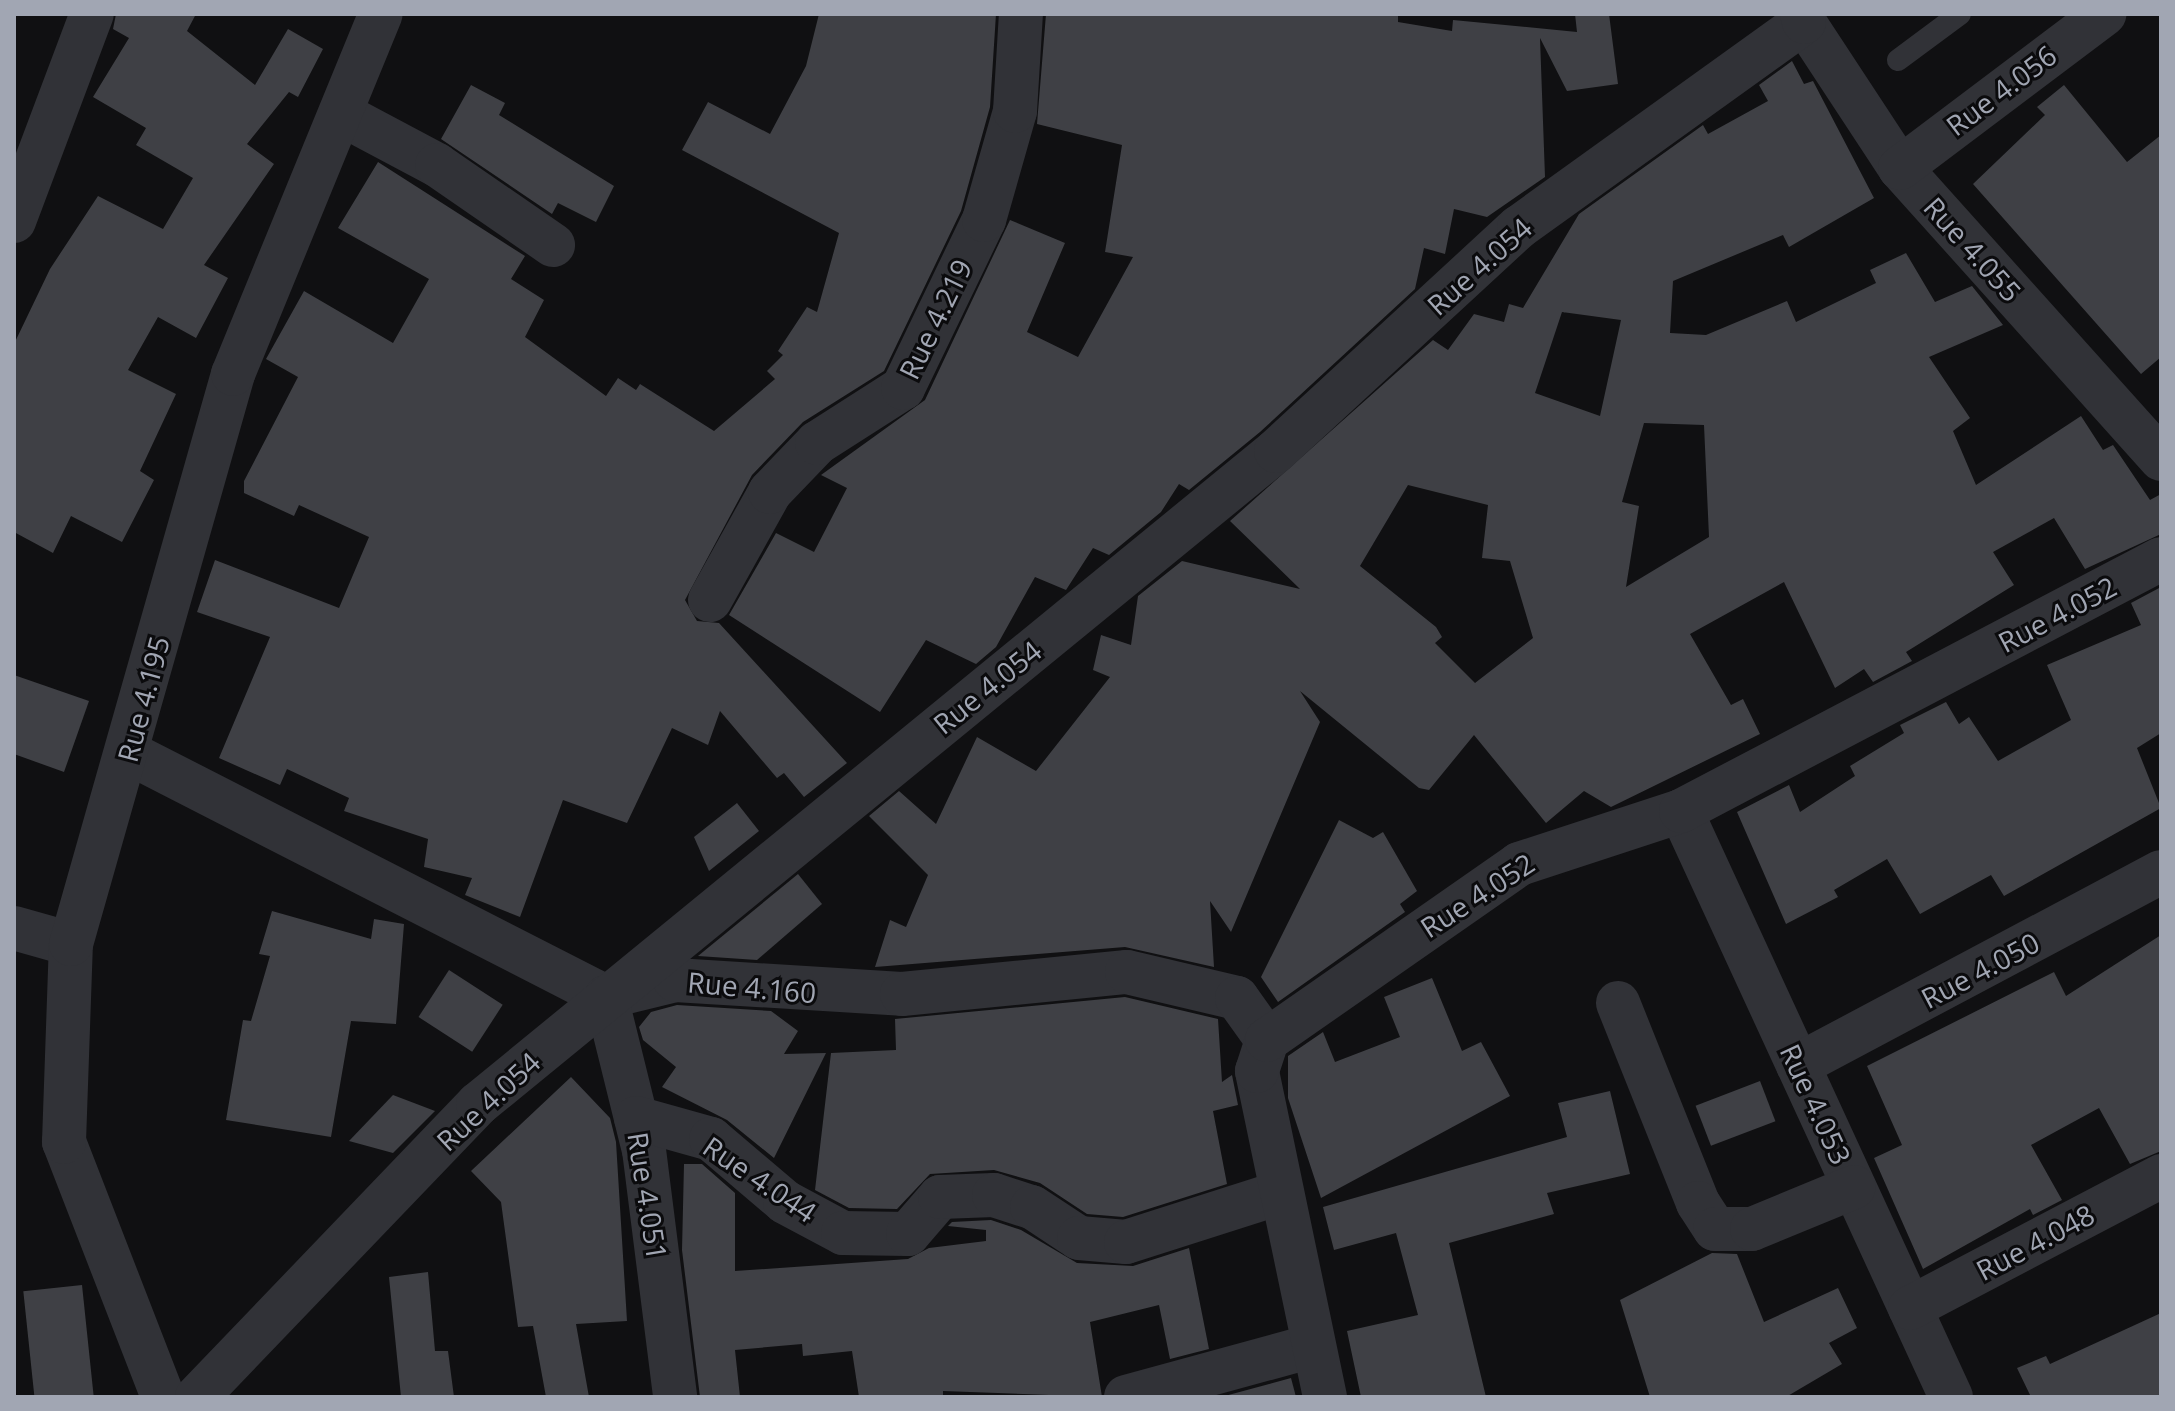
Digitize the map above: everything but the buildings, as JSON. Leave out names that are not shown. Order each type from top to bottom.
[{"type":"street","points":[[14,221],[92,14]]},
{"type":"street","name":"Rue 4.195","points":[[163,1397],[64,1142],[71,944],[129,753],[255,308],[343,115],[381,14]]},
{"type":"street","name":"Rue 4.219","points":[[710,600],[770,492],[817,443],[903,388],[984,220],[1015,111],[1021,14]]},
{"type":"street","name":"Rue 4.056","points":[[1900,168],[2104,14]]},
{"type":"street","name":"Rue 4.055","points":[[1803,18],[1900,168],[2161,459]]},
{"type":"street","name":"Rue 4.054","points":[[197,1397],[478,1104],[1276,451],[1519,227],[1803,18]]},
{"type":"street","points":[[343,115],[437,165],[553,245]]},
{"type":"street","name":"Rue 4.052","points":[[1267,1040],[1519,864],[1681,811],[2161,559]]},
{"type":"street","points":[[129,753],[606,997]]},
{"type":"street","name":"Rue 4.053","points":[[1681,811],[1951,1397]]},
{"type":"street","name":"Rue 4.050","points":[[1798,1065],[2161,872]]},
{"type":"street","points":[[14,928],[71,944]]},
{"type":"street","name":"Rue 4.160","points":[[606,997],[675,980],[902,994],[1127,972],[1237,998],[1267,1040]]},
{"type":"street","name":"Rue 4.051","points":[[606,997],[636,1118],[675,1397]]},
{"type":"street","points":[[1618,1003],[1698,1203],[1715,1229],[1752,1229],[1854,1187]]},
{"type":"street","points":[[1267,1040],[1257,1071],[1325,1397]]},
{"type":"street","name":"Rue 4.044","points":[[636,1118],[711,1139],[785,1202],[843,1233],[908,1234],[940,1197],[994,1195],[1032,1207],[1079,1238],[1126,1242],[1280,1193]]},
{"type":"street","name":"Rue 4.048","points":[[1910,1308],[2161,1176]]},
{"type":"street","points":[[1126,1397],[1313,1346]]},
{"type":"lane","points":[[1898,60],[1960,14]]}]
